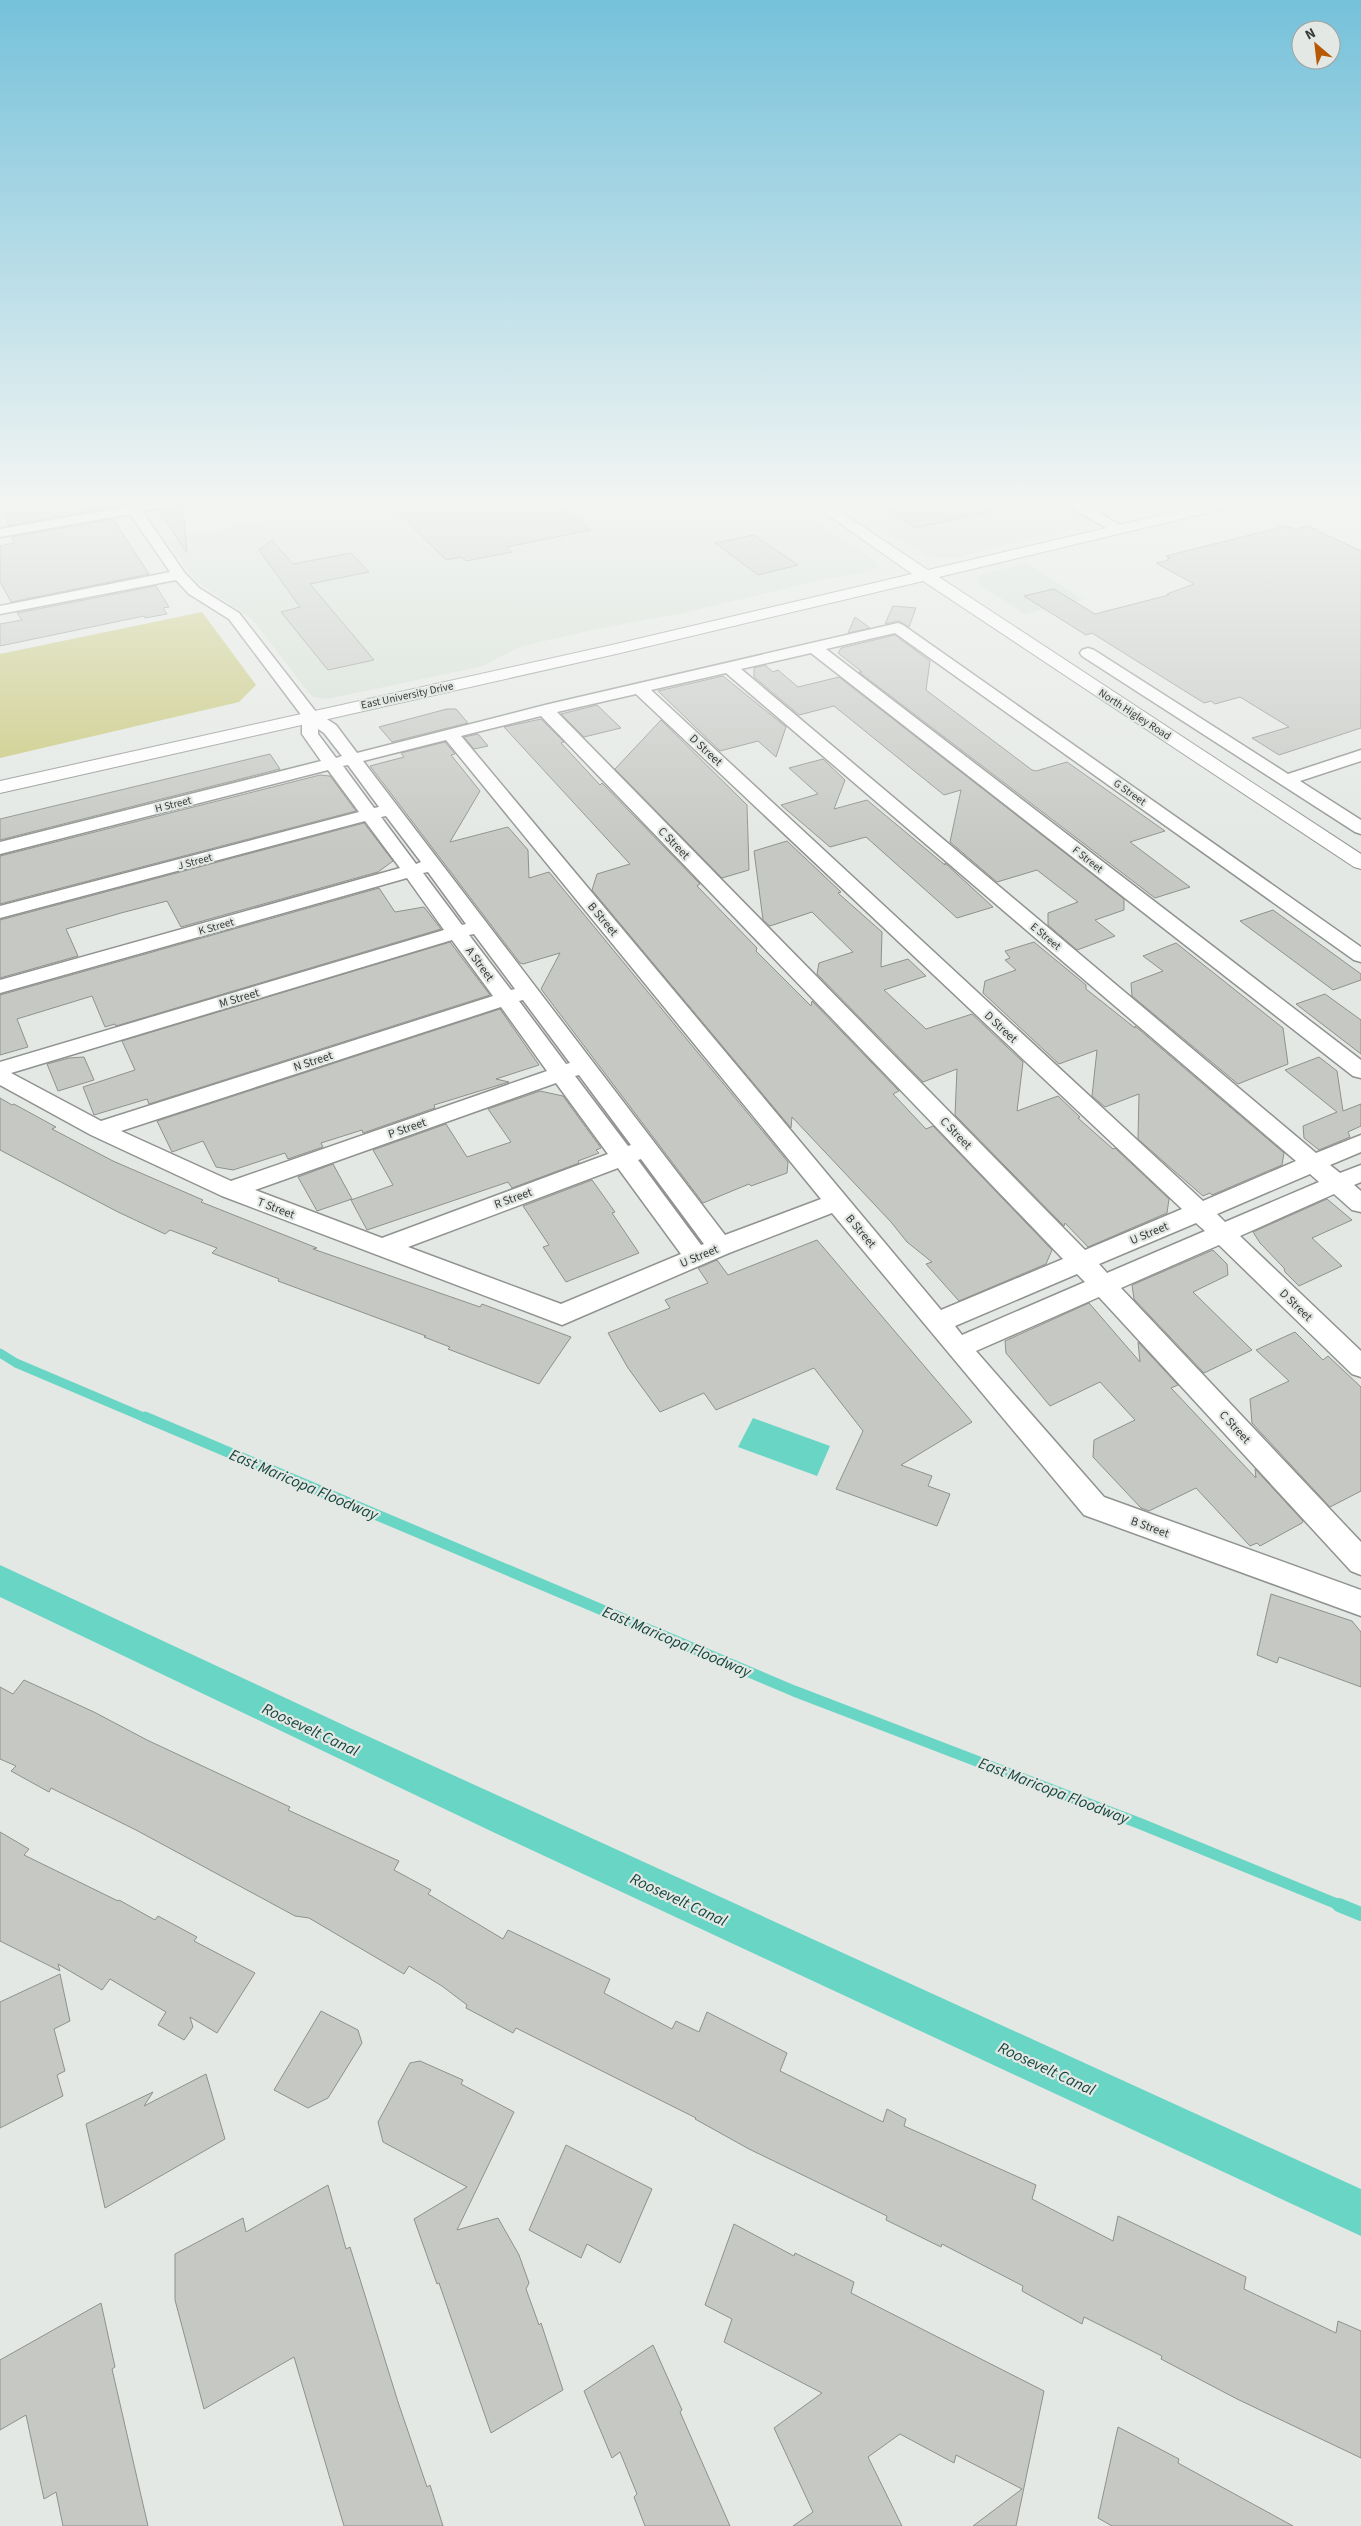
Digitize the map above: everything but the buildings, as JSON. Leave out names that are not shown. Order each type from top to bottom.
[{"type":"main road","name":"East University Drive","points":[[0,787],[757,616]]},
{"type":"main road","name":"North Higley Road","points":[[986,616],[1361,863]]},
{"type":"street","points":[[234,616],[310,716]]},
{"type":"street","name":"G Street","points":[[815,648],[898,628],[1361,956]]},
{"type":"street","points":[[343,761],[546,710],[815,648]]},
{"type":"street","name":"F Street","points":[[815,648],[1361,1071]]},
{"type":"street","points":[[1088,653],[1361,828]]},
{"type":"street","name":"E Street","points":[[730,668],[1361,1204]]},
{"type":"street","name":"D Street","points":[[640,688],[1222,1233],[1361,1367]]},
{"type":"street","name":"C Street","points":[[546,710],[1081,1262],[1361,1562]]},
{"type":"street","name":"A Street","points":[[310,716],[310,734],[343,761],[390,809],[720,1247]]},
{"type":"street","name":"B Street","points":[[450,734],[937,1323],[1094,1506],[1361,1603]]},
{"type":"street","points":[[1287,780],[1361,754]]},
{"type":"street","name":"A Street","points":[[343,761],[370,814],[697,1257]]},
{"type":"street","name":"H Street","points":[[0,848],[343,761]]},
{"type":"street","name":"J Street","points":[[0,912],[390,809]]},
{"type":"street","name":"K Street","points":[[0,987],[432,865]]},
{"type":"street","name":"M Street","points":[[0,1069],[478,927]]},
{"type":"street","name":"N Street","points":[[99,1130],[528,992]]},
{"type":"street","name":"P Street","points":[[230,1190],[583,1066]]},
{"type":"street","name":"T Street","points":[[0,1076],[99,1130],[230,1190],[562,1315]]},
{"type":"street","name":"U Street","points":[[937,1323],[1361,1143]]},
{"type":"street","name":"R Street","points":[[380,1248],[646,1149]]},
{"type":"street","points":[[958,1348],[1361,1173]]},
{"type":"street","name":"U Street","points":[[562,1315],[720,1247],[837,1202]]},
{"type":"shaded area","points":[[183,616],[205,616],[256,685],[239,702],[0,758],[0,654]]},
{"type":"shaded area","points":[[247,616],[667,616],[591,630],[519,647],[483,666],[327,699],[313,697],[309,693],[252,619]]},
{"type":"water","points":[[753,1418],[830,1446],[817,1476],[738,1447]]},
{"type":"waterway","name":"East Maricopa Floodway","points":[[0,1353],[16,1363],[148,1419]]},
{"type":"waterway","name":"East Maricopa Floodway","points":[[145,1417],[794,1691],[1141,1824],[1342,1906]]},
{"type":"waterway","name":"Roosevelt Canal","points":[[0,1580],[339,1741],[1361,2213]]},
{"type":"waterway","name":"East Maricopa Floodway","points":[[1339,1905],[1361,1914]]}]
